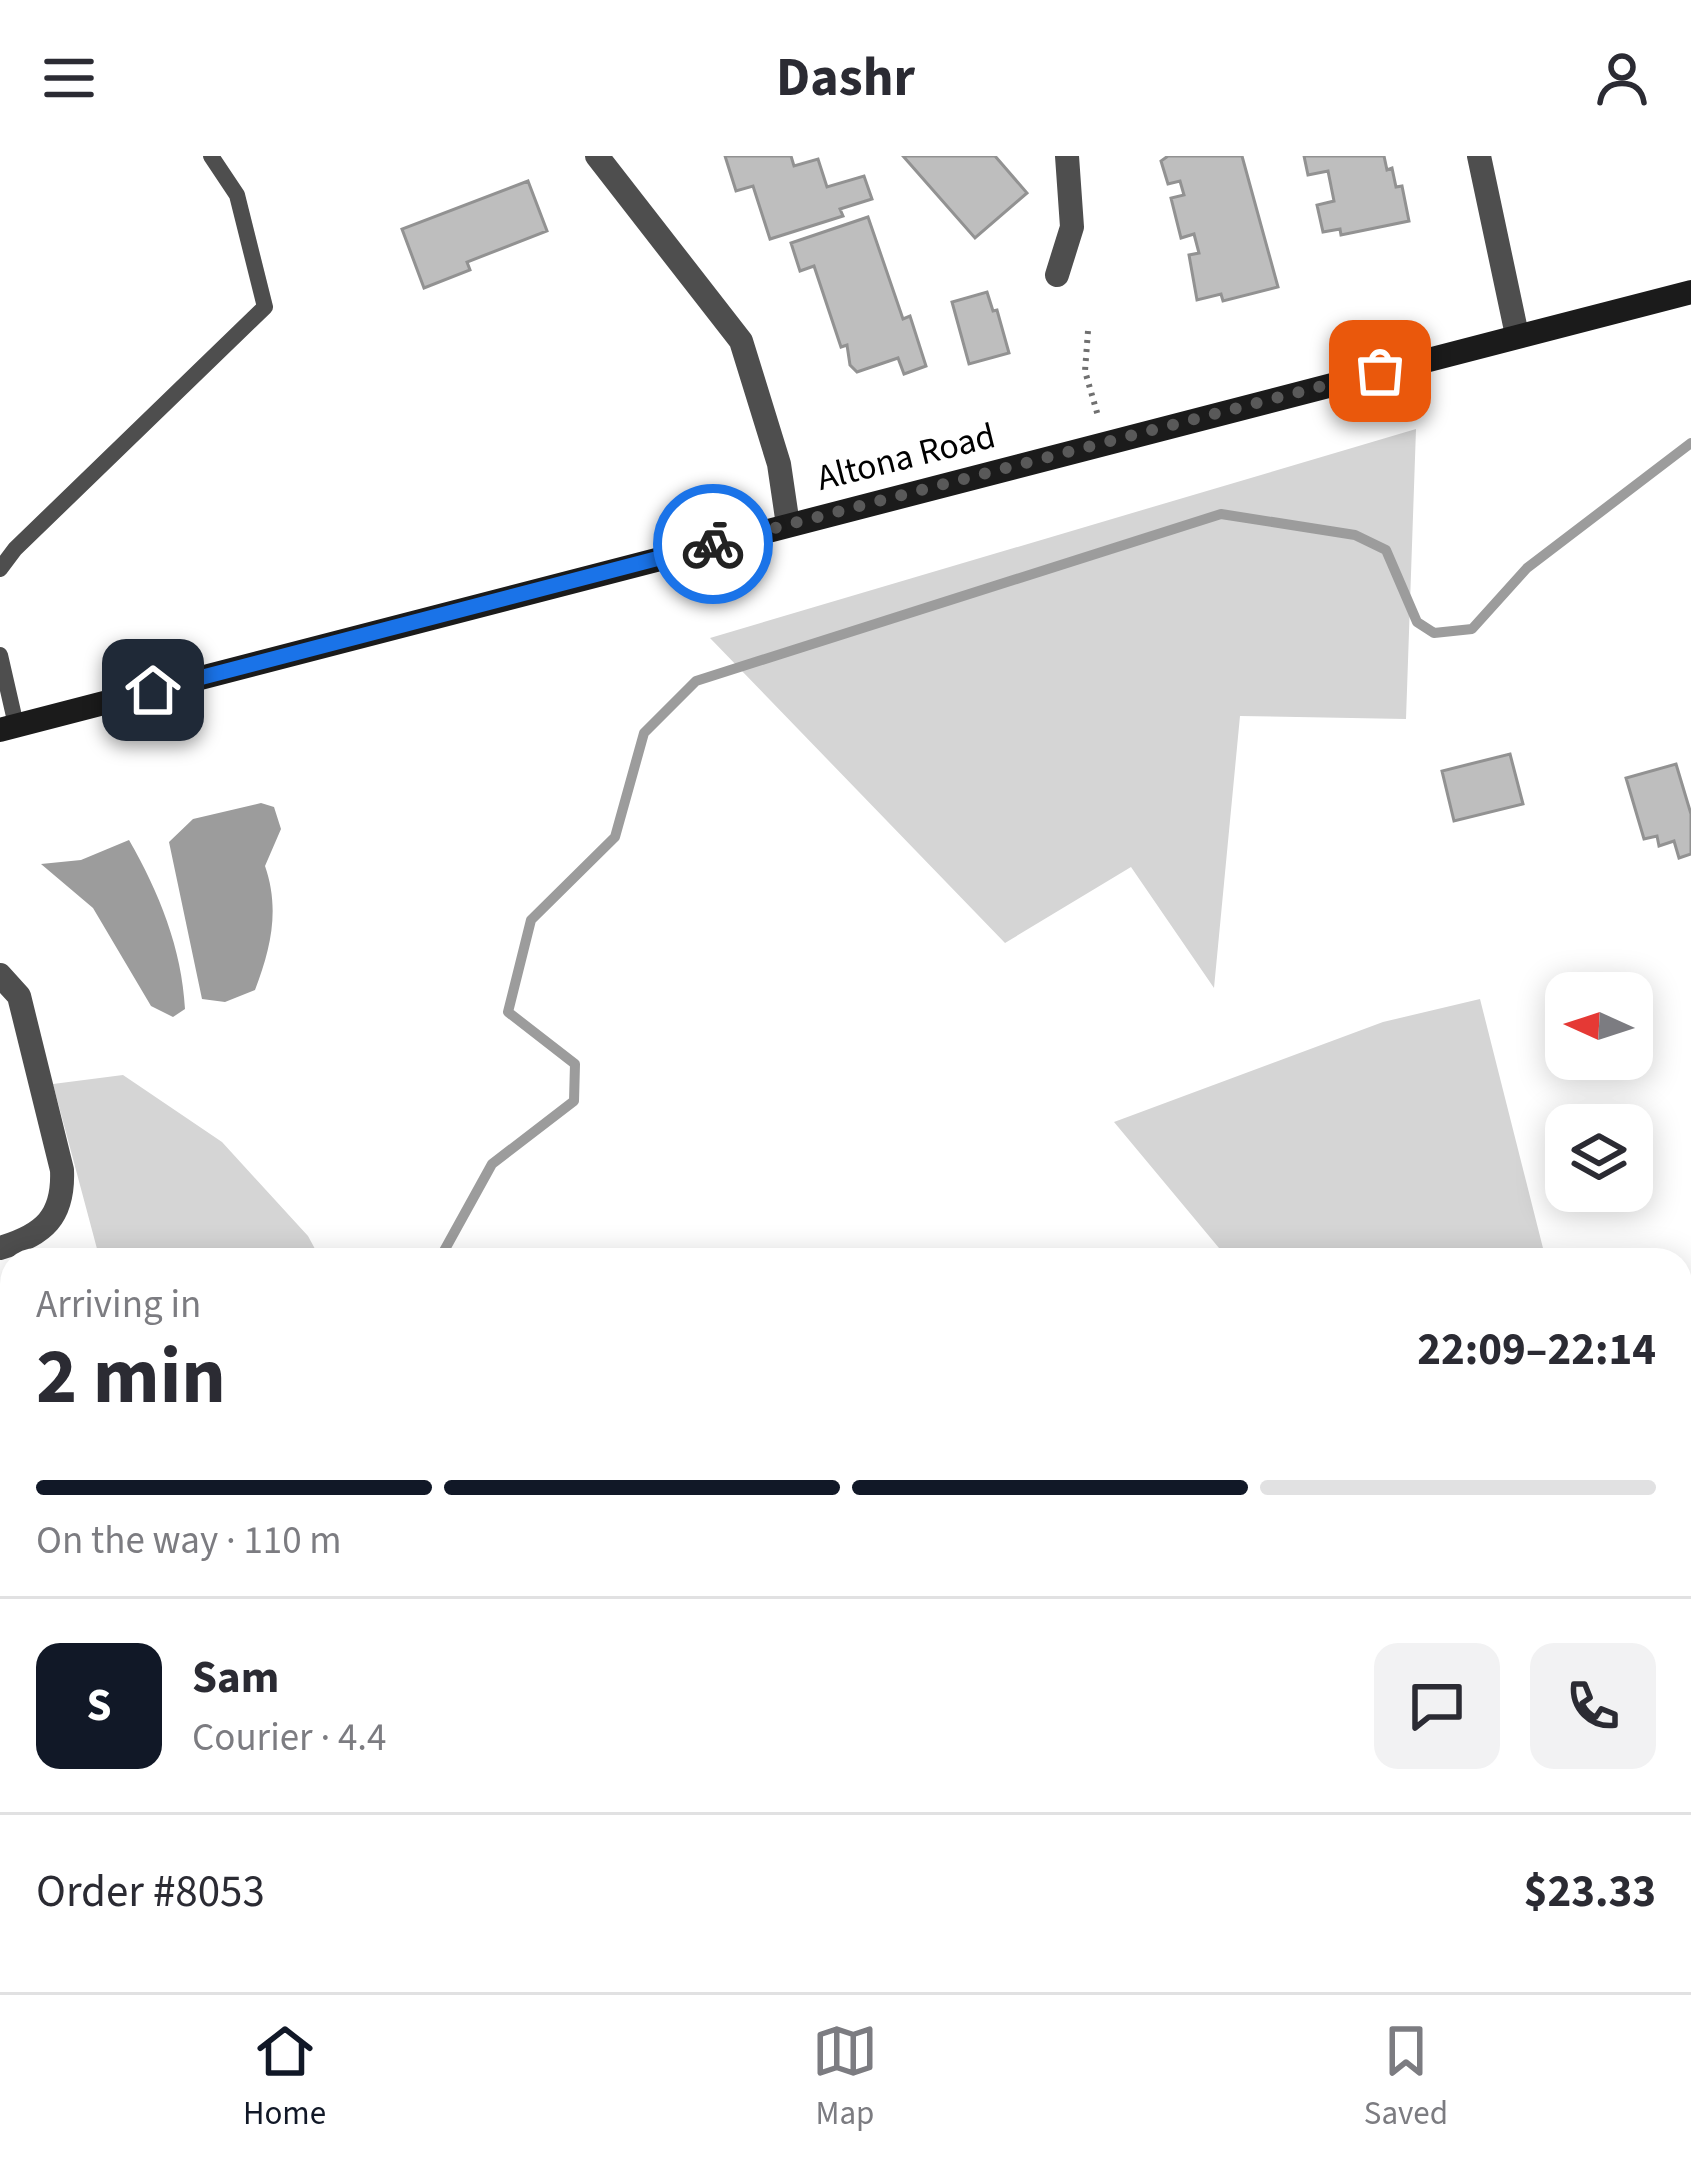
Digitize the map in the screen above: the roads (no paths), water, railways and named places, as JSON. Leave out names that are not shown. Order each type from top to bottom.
[{"type":"main road","name":"Altona Road","points":[[8,728],[1691,292]]},
{"type":"street","points":[[597,156],[741,341],[779,464],[788,525]]},
{"type":"street","points":[[1057,275],[1072,227],[1067,156]]},
{"type":"street","points":[[1479,156],[1517,335]]},
{"type":"street","points":[[0,975],[19,996],[62,1170],[63,1196],[53,1219],[23,1241],[3,1248]]},
{"type":"lane","points":[[0,569],[15,549],[265,307],[238,195],[211,156]]},
{"type":"lane","points":[[0,655],[8,728]]},
{"type":"waterway","points":[[446,1248],[492,1164],[574,1101],[575,1064],[508,1012],[531,920],[615,837],[644,733],[696,681],[1221,514],[1355,535],[1386,550],[1417,622],[1434,633],[1472,629],[1527,568],[1691,443]]}]
